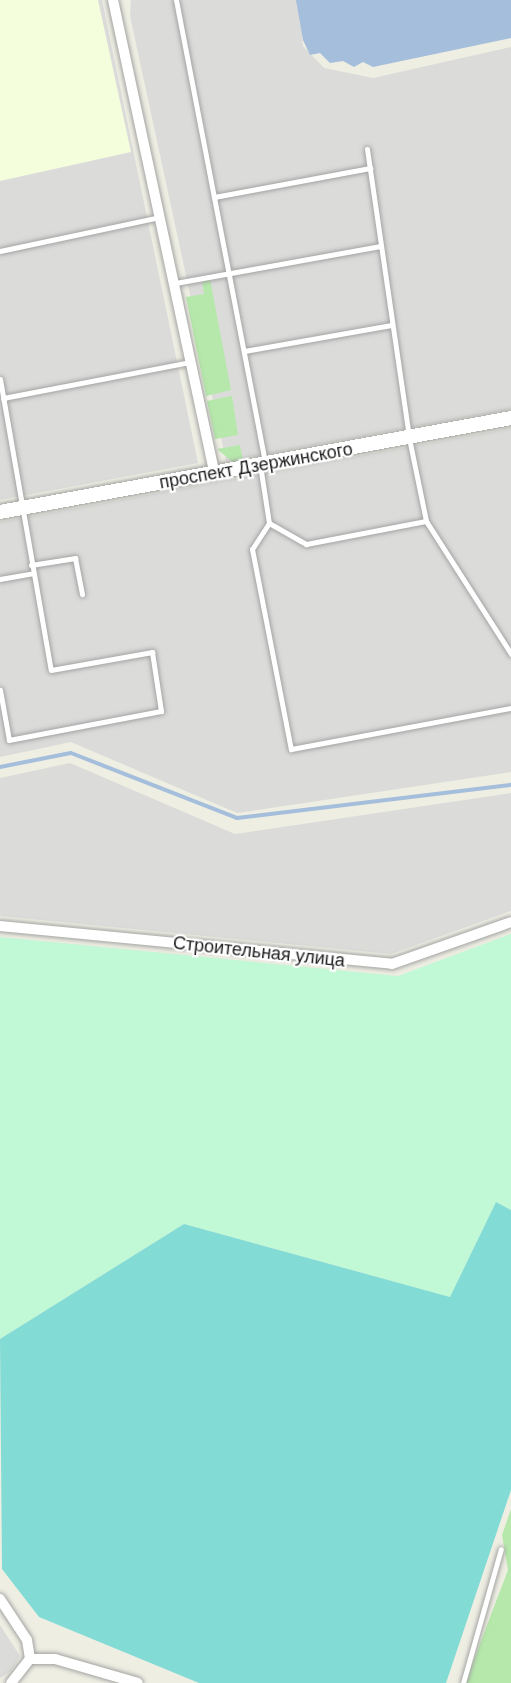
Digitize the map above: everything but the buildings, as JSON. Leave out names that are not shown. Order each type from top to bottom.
[{"type":"street","points":[[112,0],[175,283],[214,473]]},
{"type":"street","name":"проспект Дзержинского","points":[[0,512],[511,418]]},
{"type":"street","name":"Строительная улица","points":[[0,926],[392,964],[511,922]]},
{"type":"street","points":[[0,1599],[27,1640],[30,1659],[11,1683]]},
{"type":"street","points":[[30,1659],[55,1659],[138,1683]]},
{"type":"lane","points":[[176,0],[244,351],[263,465],[269,523],[252,549],[291,749],[511,708]]},
{"type":"lane","points":[[367,149],[409,438],[426,521],[511,654]]},
{"type":"lane","points":[[214,197],[370,168]]},
{"type":"lane","points":[[0,251],[160,217]]},
{"type":"lane","points":[[175,283],[381,246]]},
{"type":"lane","points":[[244,351],[392,326]]},
{"type":"lane","points":[[3,398],[192,362]]},
{"type":"lane","points":[[0,379],[51,670],[152,652],[161,711],[9,740],[0,690]]},
{"type":"lane","points":[[269,523],[306,544],[426,521]]},
{"type":"lane","points":[[31,565],[75,558],[82,594]]},
{"type":"lane","points":[[0,579],[33,573]]},
{"type":"lane","points":[[463,1683],[501,1549]]},
{"type":"shaded area","points":[[0,0],[102,0],[198,463],[0,500]]},
{"type":"shaded area","points":[[0,0],[98,0],[131,152],[0,181]]},
{"type":"shaded area","points":[[131,0],[299,0],[303,46],[324,68],[373,78],[511,47],[511,409],[226,461],[130,16]]},
{"type":"shaded area","points":[[296,0],[511,0],[511,38],[373,67],[363,62],[354,67],[343,61],[330,63],[320,53],[310,55],[303,40]]},
{"type":"shaded area","points":[[511,428],[511,772],[237,813],[71,742],[0,757],[0,522]]},
{"type":"shaded area","points":[[70,763],[235,834],[511,793],[511,911],[391,954],[0,916],[0,778]]},
{"type":"shaded area","points":[[511,934],[511,1210],[496,1202],[450,1297],[184,1224],[0,1339],[0,937],[398,976]]},
{"type":"shaded area","points":[[496,1202],[511,1210],[511,1490],[446,1683],[199,1683],[39,1617],[2,1569],[0,1339],[184,1224],[450,1297]]},
{"type":"shaded area","points":[[0,1625],[20,1656],[11,1671],[0,1678]]},
{"type":"green space","points":[[210,279],[231,390],[206,396],[186,297],[204,294],[202,281]]},
{"type":"green space","points":[[232,396],[238,435],[215,439],[207,401]]},
{"type":"green space","points":[[240,445],[243,461],[233,462],[217,449]]},
{"type":"green space","points":[[511,1509],[511,1683],[465,1683],[508,1570],[502,1535]]},
{"type":"waterway","points":[[0,767],[71,753],[237,818],[511,785]]}]
